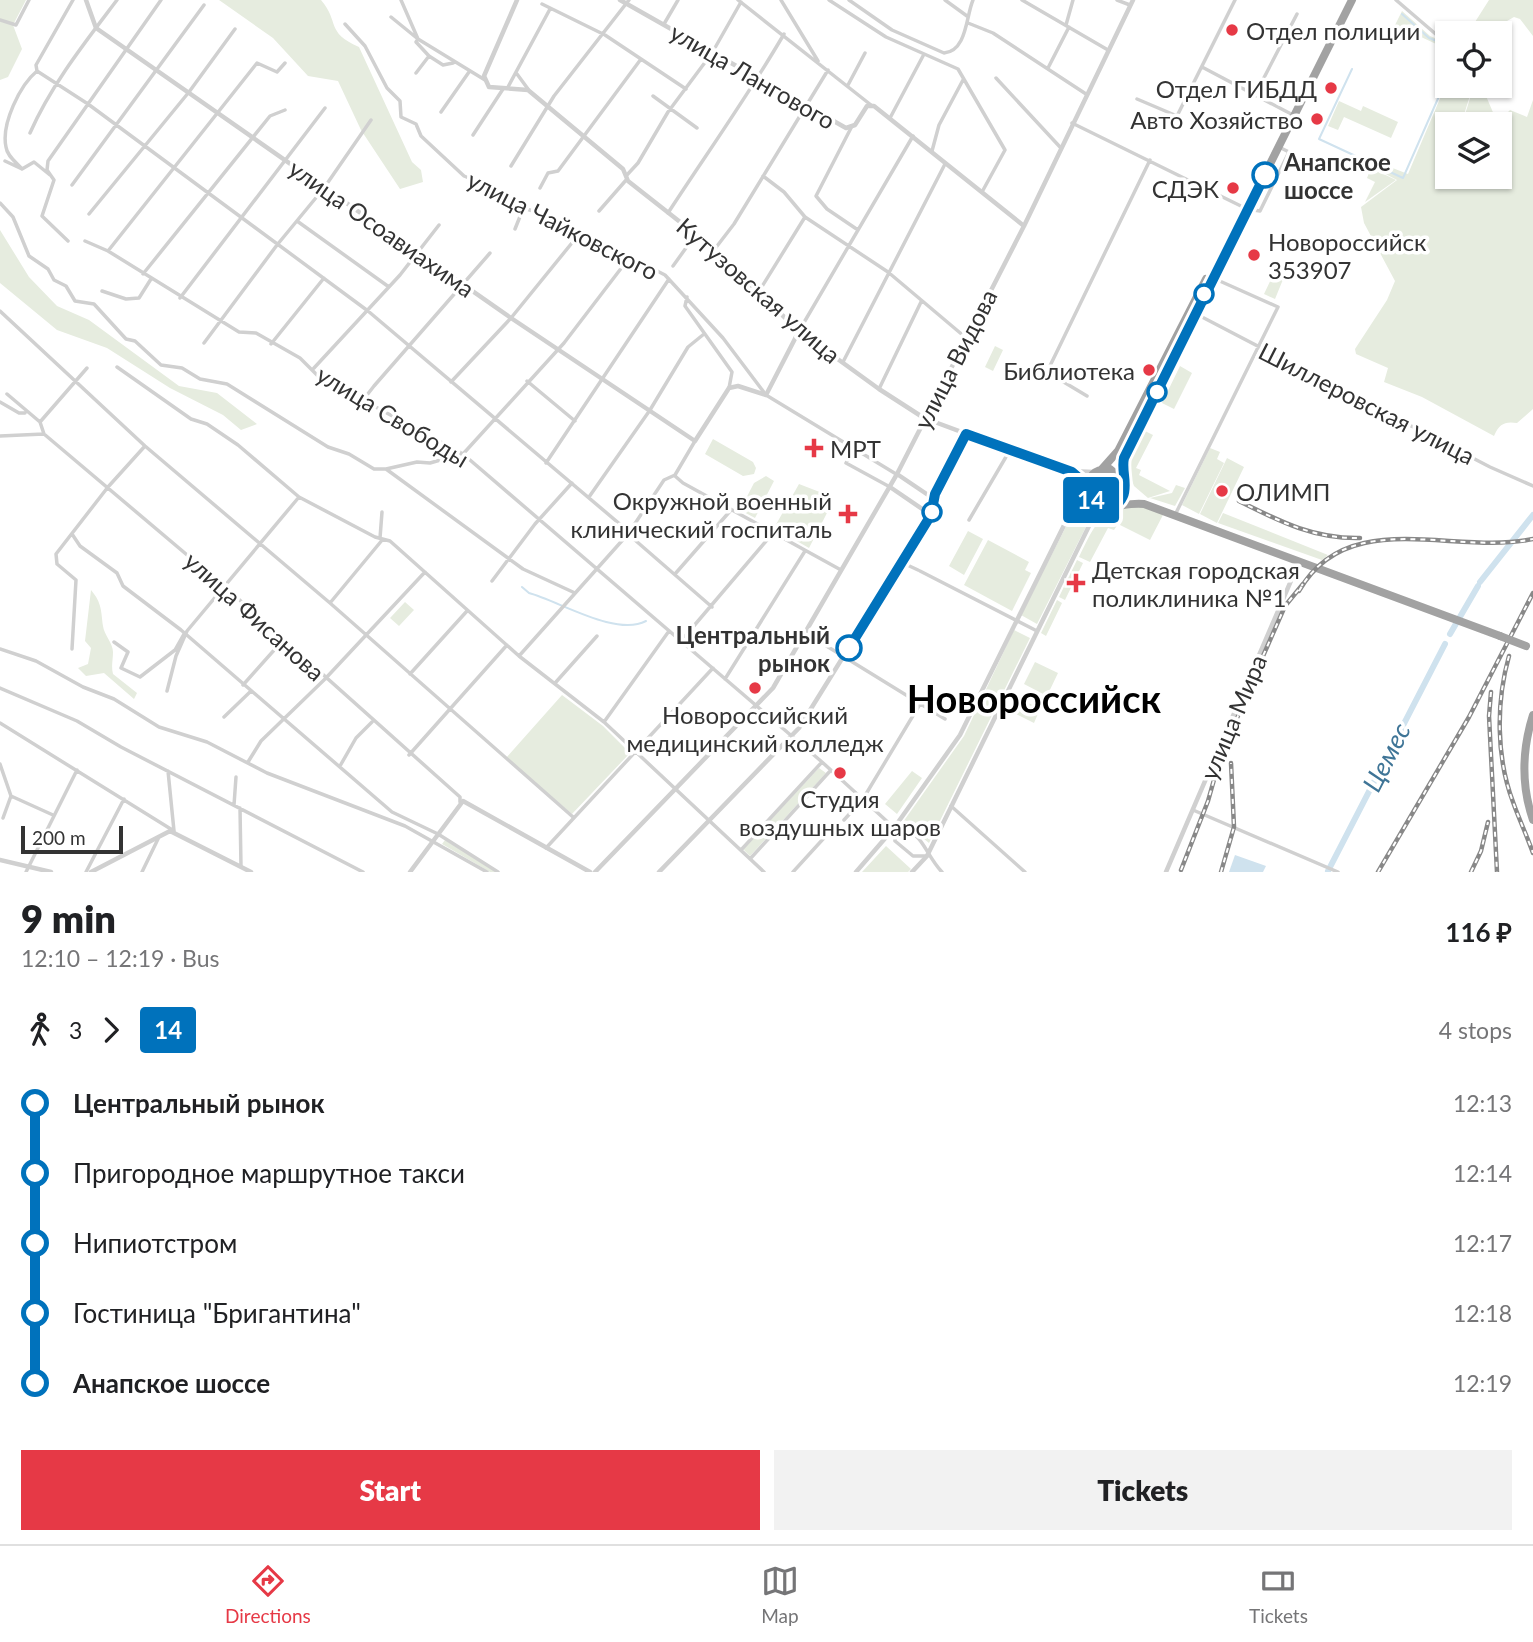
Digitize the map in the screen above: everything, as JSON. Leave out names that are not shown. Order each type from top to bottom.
[{"type":"highway","points":[[1110,507],[1122,498],[1124,458],[1245,208],[1279,147],[1347,0]]},
{"type":"highway","points":[[1352,0],[1118,451],[1086,486],[1094,503],[1110,507],[1144,504],[1530,648]]},
{"type":"highway","points":[[1098,471],[1114,471],[1144,504]]},
{"type":"highway","points":[[1533,715],[1524,751],[1524,767],[1527,800],[1533,820]]},
{"type":"street","points":[[0,20],[16,25],[29,0]]},
{"type":"street","points":[[73,0],[36,65],[37,71],[88,104],[368,311],[589,497],[712,607]]},
{"type":"street","points":[[86,0],[96,28]]},
{"type":"street","points":[[30,133],[40,111],[117,0]]},
{"type":"street","points":[[50,175],[48,161],[161,0]]},
{"type":"street","points":[[401,0],[418,39],[416,42],[429,56],[443,65],[453,63]]},
{"type":"street","points":[[391,17],[453,63],[485,80],[517,0]]},
{"type":"street","name":"улица Лангового","points":[[620,0],[628,2],[837,125],[850,128]]},
{"type":"street","points":[[663,24],[678,0]]},
{"type":"street","points":[[781,0],[818,63]]},
{"type":"street","points":[[829,0],[923,56],[958,69],[1005,150],[982,192]]},
{"type":"street","points":[[849,0],[892,30],[937,52],[950,52],[957,47],[968,23],[967,16],[973,0]]},
{"type":"street","points":[[945,0],[967,16]]},
{"type":"street","points":[[1021,0],[1108,50]]},
{"type":"street","points":[[1048,68],[1067,26],[1073,0]]},
{"type":"street","points":[[1117,0],[1132,3]]},
{"type":"street","points":[[1172,126],[1235,0]]},
{"type":"street","points":[[1396,0],[1435,33]]},
{"type":"street","points":[[599,211],[638,163],[670,109],[712,53],[739,1],[914,136],[1024,226]]},
{"type":"street","points":[[511,166],[549,106],[628,2]]},
{"type":"street","name":"улица Видова","points":[[593,872],[773,688],[807,634],[897,474],[1024,226],[1132,3]]},
{"type":"street","points":[[542,4],[605,35],[686,89]]},
{"type":"street","points":[[72,186],[204,5]]},
{"type":"street","points":[[854,16],[861,8]]},
{"type":"street","points":[[472,135],[517,74],[551,9]]},
{"type":"street","points":[[1255,95],[1297,14]]},
{"type":"street","points":[[968,23],[993,33],[1086,94]]},
{"type":"street","name":"улица Чайковского","points":[[345,24],[365,46],[382,81],[400,101],[401,117],[416,124],[421,136],[431,147],[464,176],[503,192],[523,208],[550,216],[669,279],[723,338],[766,395],[934,499]]},
{"type":"street","name":"улица Осоавиахима","points":[[96,28],[511,318],[695,441]]},
{"type":"street","points":[[89,214],[189,92],[235,29]]},
{"type":"street","points":[[668,213],[758,79],[784,34]]},
{"type":"street","points":[[848,85],[865,53]]},
{"type":"street","points":[[416,74],[429,56]]},
{"type":"street","points":[[890,118],[923,56]]},
{"type":"street","points":[[540,188],[548,173],[558,171],[586,136],[641,60]]},
{"type":"street","points":[[107,250],[219,114],[257,63],[277,72],[285,63]]},
{"type":"street","points":[[1202,67],[1292,115]]},
{"type":"street","points":[[714,250],[734,224],[828,70]]},
{"type":"street","points":[[22,169],[8,153],[5,138],[14,105],[30,76],[37,71]]},
{"type":"street","points":[[441,112],[469,72]]},
{"type":"street","points":[[517,74],[528,90]]},
{"type":"street","points":[[996,78],[1060,147]]},
{"type":"street","name":"Кутузовская улица","points":[[485,80],[489,87],[528,90],[549,106],[623,169],[626,177],[714,250],[799,331],[880,389],[924,418],[1061,468]]},
{"type":"street","points":[[932,151],[939,125],[963,80]]},
{"type":"street","points":[[653,96],[697,128]]},
{"type":"street","points":[[1137,99],[1177,116]]},
{"type":"street","points":[[858,230],[827,209],[816,196],[850,128],[871,105]]},
{"type":"street","points":[[180,298],[287,162],[325,108]]},
{"type":"street","points":[[143,274],[270,116],[285,110]]},
{"type":"street","points":[[204,343],[277,245],[324,188],[371,120]]},
{"type":"street","points":[[1072,123],[1245,208],[1260,211],[1289,152],[1279,147]]},
{"type":"street","points":[[519,656],[598,570],[664,480],[675,475],[729,388],[738,386],[766,395],[799,331],[914,136]]},
{"type":"street","points":[[1087,396],[1047,372],[1150,160]]},
{"type":"street","points":[[5,161],[22,169]]},
{"type":"street","points":[[22,169],[34,162],[54,180],[43,215],[68,241]]},
{"type":"street","points":[[842,363],[946,162]]},
{"type":"street","points":[[763,176],[784,192],[805,217],[888,272],[965,337]]},
{"type":"street","points":[[0,203],[13,217],[29,256],[48,270],[54,280],[66,286],[75,301],[94,304],[126,339],[142,347],[162,365],[182,368],[200,379],[227,384],[328,447],[349,454],[374,469],[386,470],[417,461],[430,463],[463,454],[494,416],[557,349],[630,258]]},
{"type":"street","points":[[515,229],[523,208]]},
{"type":"street","points":[[758,293],[805,217]]},
{"type":"street","points":[[297,221],[389,287]]},
{"type":"street","points":[[313,369],[389,287],[439,225]]},
{"type":"street","points":[[452,382],[511,318],[580,233]]},
{"type":"street","points":[[673,266],[696,234]]},
{"type":"street","name":"улица Свободы","points":[[86,241],[107,250],[219,321],[239,332],[256,333],[313,369],[318,376],[463,454],[831,770],[894,828],[895,841],[913,856],[927,856]]},
{"type":"street","points":[[370,405],[367,396],[490,253]]},
{"type":"street","points":[[1175,515],[1278,307],[1213,277]]},
{"type":"street","points":[[271,344],[324,278]]},
{"type":"street","points":[[102,290],[126,299],[139,298],[151,279]]},
{"type":"street","points":[[546,463],[669,279]]},
{"type":"street","name":"улица Чайковского","points":[[687,298],[685,306],[732,372],[729,388]]},
{"type":"street","points":[[880,389],[921,302]]},
{"type":"street","points":[[0,312],[145,446],[330,603],[573,817]]},
{"type":"street","name":"Шиллеровская улица","points":[[1202,317],[1533,486]]},
{"type":"street","points":[[589,497],[650,410],[688,347],[704,334]]},
{"type":"street","points":[[40,422],[87,368]]},
{"type":"street","points":[[117,368],[191,419],[207,424],[238,445],[299,497],[381,538],[425,572],[519,656],[556,682],[604,722],[764,872]]},
{"type":"street","points":[[527,381],[575,421]]},
{"type":"street","points":[[0,436],[44,434],[40,422],[6,394]]},
{"type":"street","points":[[0,402],[19,413],[27,413]]},
{"type":"street","name":"улица Фисанова","points":[[44,434],[225,587],[284,639],[325,680],[463,800],[593,872]]},
{"type":"street","points":[[659,872],[792,736],[931,515],[934,499],[966,434]]},
{"type":"street","points":[[72,649],[76,580],[57,564],[55,558],[108,487],[145,446]]},
{"type":"street","points":[[852,448],[846,463],[890,487],[931,515]]},
{"type":"street","points":[[969,520],[1010,450]]},
{"type":"street","points":[[386,470],[523,569],[575,593]]},
{"type":"street","points":[[856,872],[894,828],[960,735],[1014,620],[1069,512],[1086,486],[1070,472],[1098,471]]},
{"type":"street","points":[[675,475],[682,483],[843,571]]},
{"type":"street","points":[[492,581],[572,483]]},
{"type":"street","points":[[114,642],[128,652],[121,668],[140,677],[174,650],[299,497]]},
{"type":"street","points":[[912,872],[927,856],[1089,526],[1110,507]]},
{"type":"street","points":[[674,575],[731,510]]},
{"type":"street","points":[[330,603],[381,538],[382,512]]},
{"type":"street","points":[[681,641],[773,533]]},
{"type":"street","points":[[72,534],[80,546],[117,573],[122,586],[185,635],[392,812],[438,834],[498,872]]},
{"type":"street","points":[[725,679],[805,551]]},
{"type":"street","name":"улица Мира","points":[[1166,872],[1299,561]]},
{"type":"street","points":[[903,563],[1037,631]]},
{"type":"street","points":[[247,763],[261,741],[325,680],[425,572]]},
{"type":"street","points":[[410,674],[467,611]]},
{"type":"street","points":[[604,722],[669,631]]},
{"type":"street","points":[[807,634],[945,719]]},
{"type":"street","points":[[167,691],[185,635]]},
{"type":"street","points":[[556,682],[597,636]]},
{"type":"street","points":[[243,685],[284,639]]},
{"type":"street","points":[[409,755],[507,645]]},
{"type":"street","points":[[0,649],[36,661],[83,687],[114,699],[159,727],[207,742],[267,773],[376,814],[432,840],[487,872]]},
{"type":"street","points":[[546,848],[713,668]]},
{"type":"street","points":[[0,688],[77,721],[363,872]]},
{"type":"street","points":[[223,717],[251,691]]},
{"type":"street","points":[[844,820],[863,799],[920,704]]},
{"type":"street","points":[[340,766],[356,738],[372,722]]},
{"type":"street","points":[[0,723],[174,831],[251,872]]},
{"type":"street","points":[[741,850],[822,762]]},
{"type":"street","points":[[0,764],[11,796],[3,818]]},
{"type":"street","points":[[27,870],[78,770]]},
{"type":"street","points":[[750,859],[831,770]]},
{"type":"street","points":[[168,771],[174,831]]},
{"type":"street","points":[[234,805],[236,777]]},
{"type":"street","points":[[11,796],[53,815]]},
{"type":"street","points":[[88,872],[124,799]]},
{"type":"street","points":[[410,872],[463,800]]},
{"type":"street","points":[[950,806],[1025,872]]},
{"type":"street","points":[[240,808],[242,867]]},
{"type":"street","points":[[1193,810],[1337,871]]},
{"type":"street","points":[[376,814],[392,812]]},
{"type":"street","points":[[165,825],[173,822]]},
{"type":"street","points":[[793,872],[834,827]]},
{"type":"street","name":"улица Свободы","points":[[894,828],[906,828],[924,844],[927,856],[942,872]]},
{"type":"street","points":[[88,872],[161,834],[174,831]]},
{"type":"street","points":[[142,872],[161,834]]},
{"type":"street","points":[[0,860],[27,870],[51,872]]},
{"type":"shaded area","points":[[0,0],[26,0],[13,25],[22,49],[8,77],[0,80]]},
{"type":"shaded area","points":[[219,0],[321,0],[341,36],[359,47],[412,162],[421,170],[423,182],[400,189],[361,130],[338,81],[308,76],[273,38]]},
{"type":"shaded area","points":[[1489,0],[1533,0],[1533,36],[1520,19],[1514,17],[1507,21],[1476,21]]},
{"type":"shaded area","points":[[1402,11],[1435,38],[1435,43],[1395,25]]},
{"type":"shaded area","points":[[1440,98],[1469,98],[1465,112],[1435,112],[1435,189],[1512,189],[1512,112],[1508,112],[1510,110],[1527,117],[1533,100],[1533,409],[1517,423],[1503,424],[1494,436],[1422,397],[1384,382],[1388,368],[1356,354],[1355,349],[1387,300],[1395,281],[1364,223],[1361,207],[1397,180],[1370,166],[1372,160],[1408,174]]},
{"type":"shaded area","points":[[1470,98],[1487,98],[1493,112],[1466,112]]},
{"type":"shaded area","points":[[1339,101],[1361,111],[1363,106],[1398,122],[1391,138],[1344,117],[1338,130],[1328,126]]},
{"type":"shaded area","points":[[1371,168],[1396,180],[1365,202],[1375,182],[1367,178]]},
{"type":"shaded area","points":[[0,230],[29,277],[57,306],[89,320],[179,386],[217,393],[257,424],[241,430],[223,415],[170,388],[107,348],[57,330],[0,283]]},
{"type":"shaded area","points":[[1274,273],[1284,277],[1275,299],[1264,294]]},
{"type":"shaded area","points":[[995,346],[1003,350],[993,371],[985,367]]},
{"type":"shaded area","points":[[1180,366],[1192,373],[1174,409],[1162,403]]},
{"type":"shaded area","points":[[1144,422],[1148,424],[1145,431],[1153,435],[1136,468],[1141,470],[1139,475],[1170,491],[1148,498],[1134,486],[1126,464]]},
{"type":"shaded area","points":[[713,439],[753,462],[756,468],[754,474],[743,476],[705,454]]},
{"type":"shaded area","points":[[1210,448],[1220,452],[1217,459],[1224,463],[1199,514],[1182,505]]},
{"type":"shaded area","name":"ОЛИМП","points":[[1227,458],[1244,467],[1217,523],[1200,514]]},
{"type":"shaded area","points":[[1106,473],[1117,477],[1121,488],[1117,499],[1106,503],[1095,499],[1091,488],[1095,477]]},
{"type":"shaded area","points":[[766,476],[774,481],[755,518],[740,510],[754,483]]},
{"type":"shaded area","points":[[799,484],[830,496],[824,508],[828,511],[809,548],[774,528]]},
{"type":"shaded area","points":[[1176,485],[1185,488],[1175,506],[1150,498],[1172,493]]},
{"type":"shaded area","points":[[1084,502],[1090,506],[1092,515],[1037,624],[1021,615],[1077,505]]},
{"type":"shaded area","points":[[1137,506],[1164,513],[1150,540],[1118,524],[1114,530],[1108,528],[1090,562],[1079,557],[1099,521],[1124,508]]},
{"type":"shaded area","points":[[1223,513],[1328,555],[1322,560],[1218,523]]},
{"type":"shaded area","points":[[968,531],[983,539],[964,575],[949,566]]},
{"type":"shaded area","points":[[988,540],[1029,562],[1025,570],[1031,573],[1012,611],[964,585]]},
{"type":"shaded area","points":[[1077,560],[1083,563],[1065,600],[1059,597]]},
{"type":"shaded area","points":[[91,590],[99,603],[104,629],[113,649],[113,674],[137,693],[134,699],[104,673],[86,676],[78,668],[88,664],[91,648],[85,641]]},
{"type":"shaded area","points":[[1057,600],[1062,603],[1046,636],[1041,633]]},
{"type":"shaded area","points":[[405,602],[414,610],[399,626],[390,618]]},
{"type":"shaded area","points":[[1014,630],[1030,638],[929,843],[903,822],[964,736]]},
{"type":"shaded area","points":[[1035,662],[1058,673],[1047,696],[1024,684]]},
{"type":"shaded area","points":[[562,695],[603,726],[630,753],[572,814],[506,758]]},
{"type":"shaded area","points":[[1017,697],[1040,709],[1034,723],[1010,711]]},
{"type":"shaded area","points":[[819,768],[826,773],[750,856],[743,849]]},
{"type":"shaded area","points":[[912,771],[922,778],[897,814],[885,804]]},
{"type":"shaded area","points":[[445,840],[496,872],[490,872],[442,844]]},
{"type":"shaded area","points":[[886,846],[911,869],[908,872],[862,872]]},
{"type":"water","points":[[1235,855],[1266,866],[1263,872],[1229,872]]},
{"type":"waterway","points":[[1402,14],[1435,40]]},
{"type":"waterway","points":[[1352,69],[1319,139],[1403,178],[1438,98]]},
{"type":"waterway","name":"Цемес","points":[[1480,582],[1533,515]]},
{"type":"waterway","name":"Цемес","points":[[1450,634],[1478,586]]},
{"type":"waterway","points":[[522,587],[529,593],[604,621],[634,625],[646,621]]},
{"type":"waterway","name":"Цемес","points":[[1328,871],[1445,644]]},
{"type":"railway","points":[[1239,501],[1282,522],[1312,532],[1343,538],[1360,538]]},
{"type":"railway","points":[[1299,591],[1320,565],[1345,549],[1374,541],[1405,539],[1503,543],[1533,539]]},
{"type":"railway","points":[[1181,870],[1208,801],[1219,762],[1256,672],[1285,606],[1303,584]]},
{"type":"railway","points":[[1378,872],[1469,717],[1533,593]]},
{"type":"railway","points":[[1509,656],[1500,711],[1503,767],[1515,808],[1533,853]]},
{"type":"railway","points":[[1491,692],[1489,716],[1497,872]]},
{"type":"railway","points":[[1221,872],[1234,827],[1231,763]]},
{"type":"railway","points":[[1471,872],[1481,851],[1488,822]]},
{"type":"bus line","name":"14","points":[[849,648],[931,515],[935,494],[966,434],[1072,472],[1087,485],[1088,496],[1098,506],[1113,506],[1122,498],[1125,491],[1122,479],[1124,458],[1265,175]]},
{"type":"place","name":"Отдел полиции","points":[[1232,30]]},
{"type":"place","name":"Отдел ГИБДД","points":[[1331,88]]},
{"type":"place","name":"Авто Хозяйство","points":[[1317,119]]},
{"type":"place","name":"Анапское шоссе","points":[[1265,175]]},
{"type":"place","name":"СДЭК","points":[[1233,188]]},
{"type":"place","name":"Новороссийск 353907","points":[[1254,255]]},
{"type":"place","name":"Библиотека","points":[[1149,370]]},
{"type":"place","name":"МРТ","points":[[814,448]]},
{"type":"place","name":"ОЛИМП","points":[[1222,491]]},
{"type":"place","name":"Окружной военный клинический госпиталь","points":[[848,514]]},
{"type":"place","name":"Детская городская поликлиника №1","points":[[1076,583]]},
{"type":"place","name":"Центральный рынок","points":[[849,648]]},
{"type":"place","name":"Новороссийский медицинский колледж","points":[[755,688]]},
{"type":"place","name":"Студия воздушных шаров","points":[[840,773]]},
{"type":"district","name":"Новороссийск","points":[[1034,698]]}]
